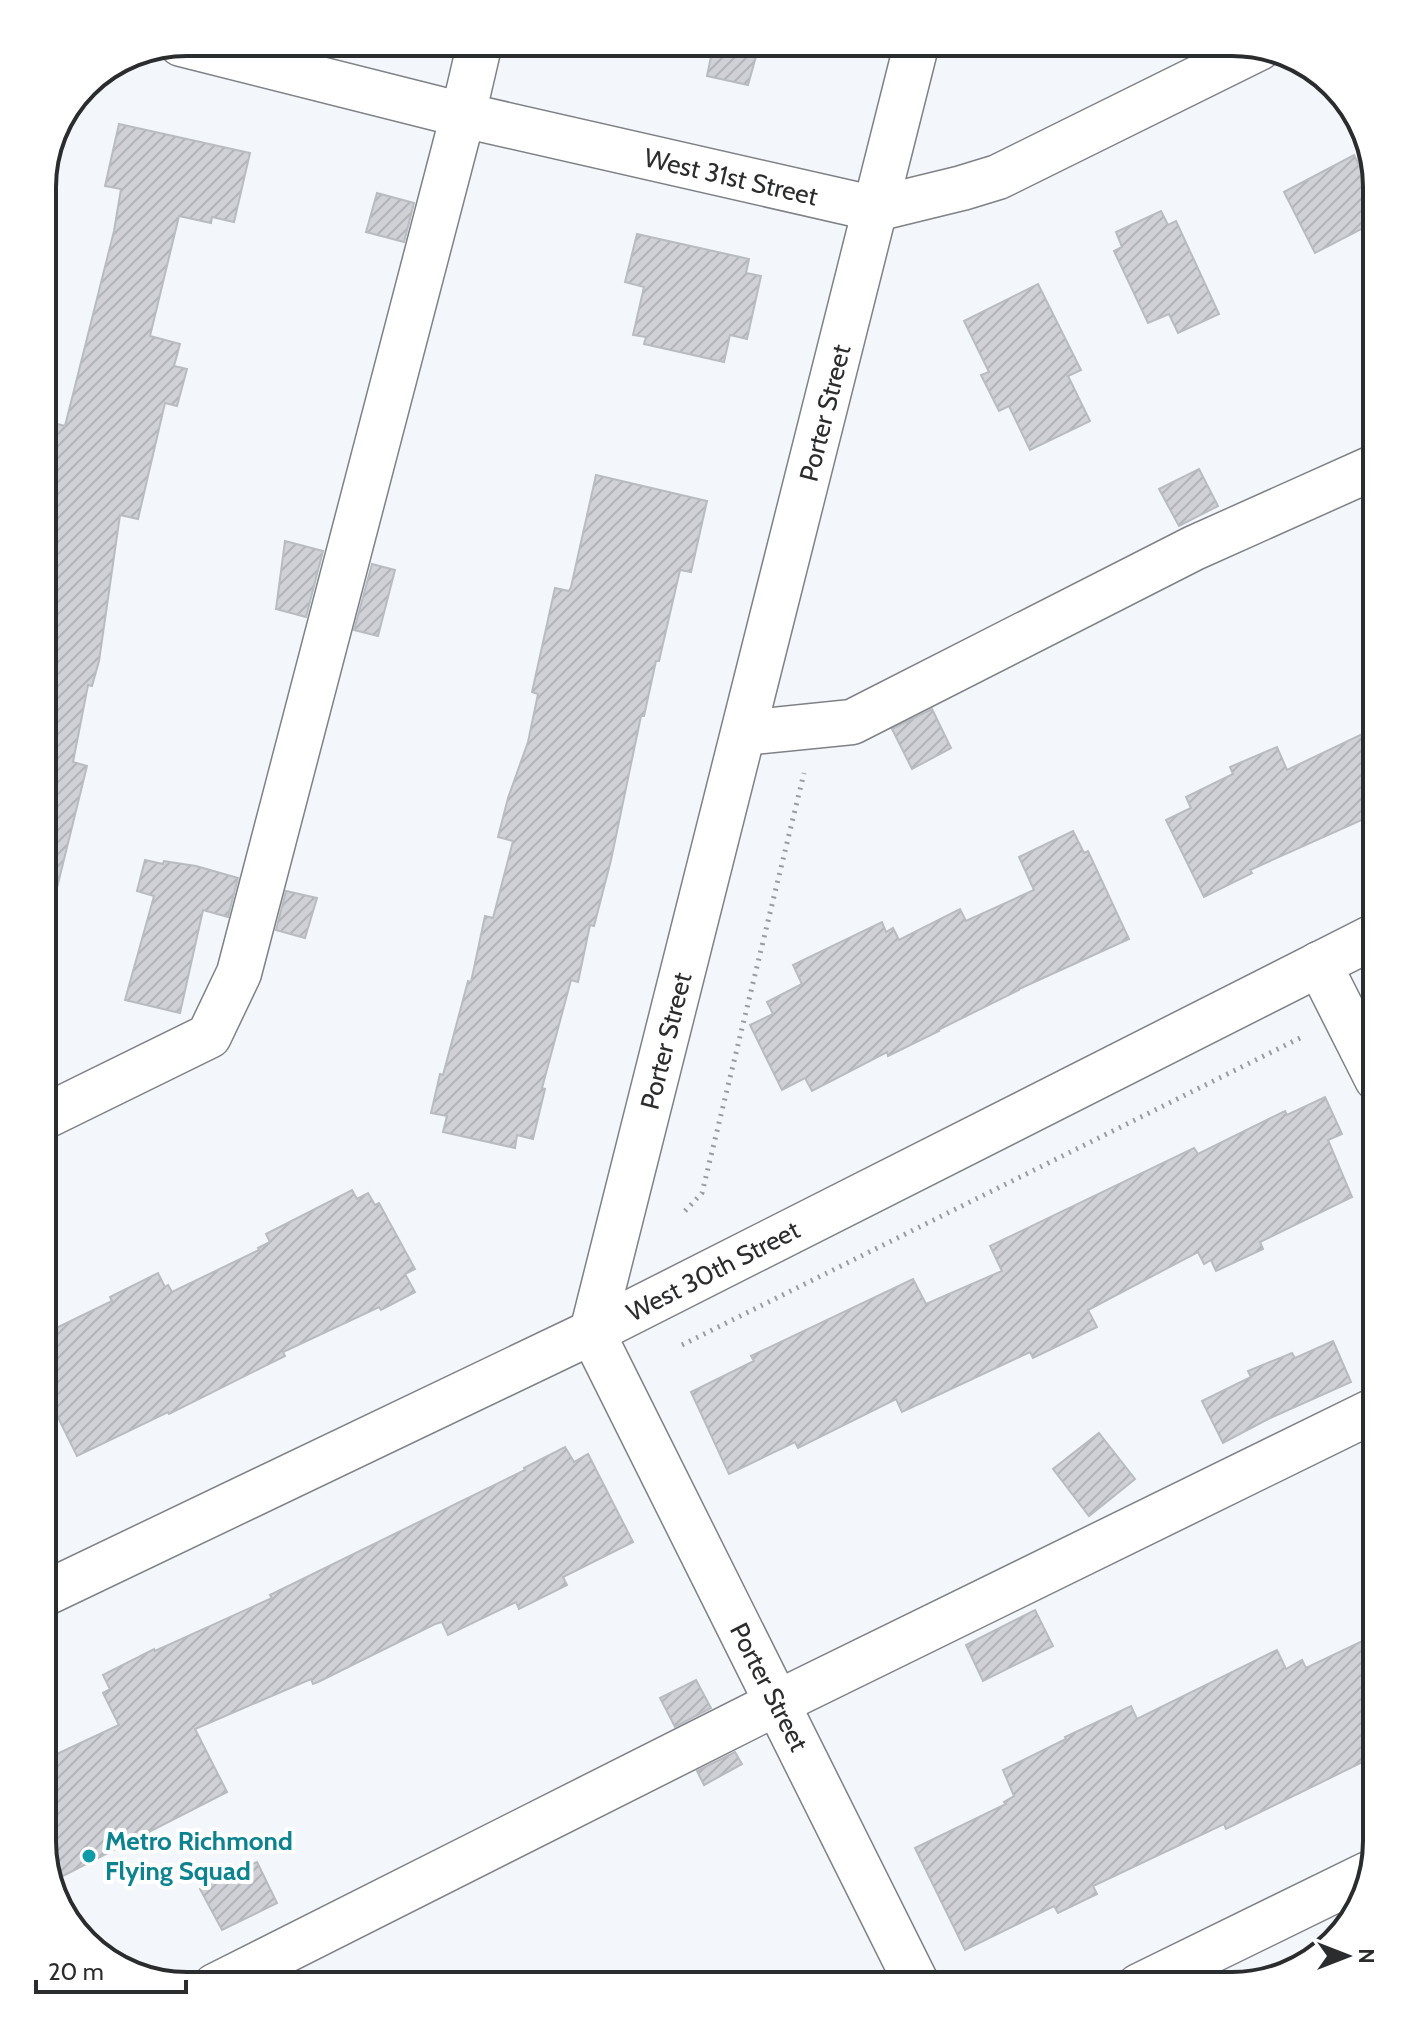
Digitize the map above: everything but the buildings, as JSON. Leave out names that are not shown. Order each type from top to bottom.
[{"type":"street","name":"West 31st Street","points":[[229,56],[463,115],[876,209],[998,177],[1242,56]]},
{"type":"street","points":[[56,1111],[209,1036],[239,973],[477,56]]},
{"type":"street","name":"Porter Street","points":[[911,1972],[592,1332],[914,56]]},
{"type":"street","points":[[744,733],[852,722],[1194,548],[1363,472]]},
{"type":"street","name":"West 30th Street","points":[[56,1588],[592,1332],[1363,942]]},
{"type":"street","points":[[1319,964],[1363,1051]]},
{"type":"street","points":[[243,1972],[777,1703],[1363,1416]]},
{"type":"street","points":[[1168,1972],[1357,1879]]},
{"type":"path","points":[[685,1211],[702,1193],[816,725]]},
{"type":"path","points":[[670,1351],[1306,1035]]},
{"type":"place","name":"Metro Richmond Flying Squad","points":[[89,1856]]}]
